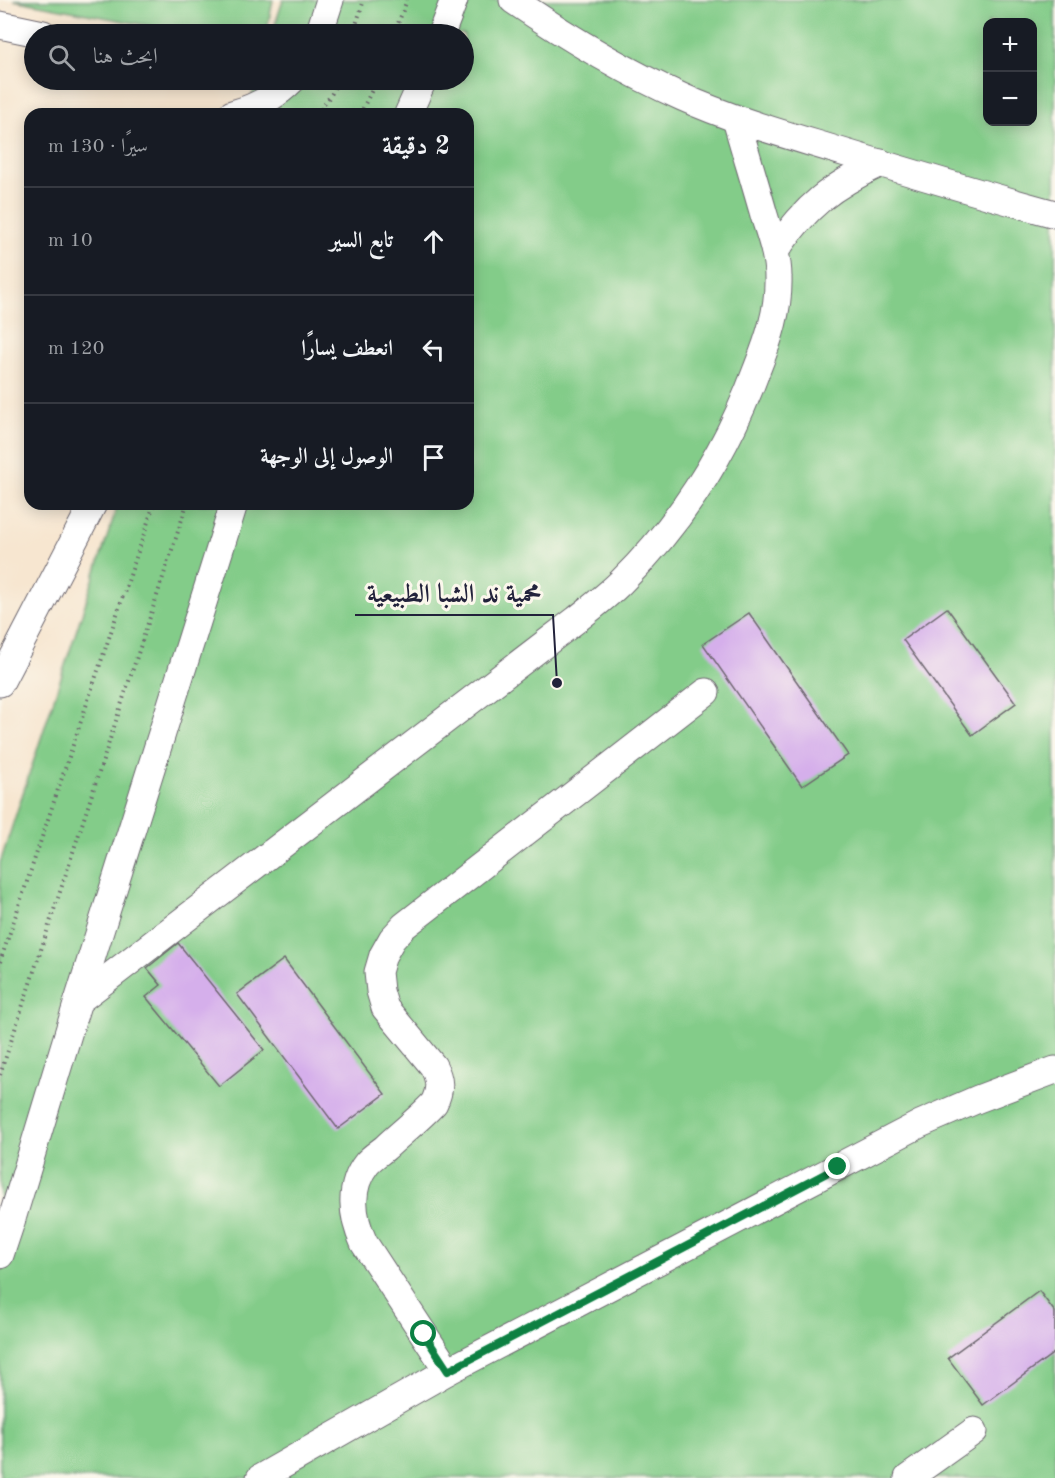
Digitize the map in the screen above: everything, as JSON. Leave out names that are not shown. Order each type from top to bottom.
[{"type":"lane","points":[[323,24],[330,0]]},
{"type":"lane","points":[[445,24],[454,0]]},
{"type":"lane","points":[[513,0],[584,47],[633,74],[736,119],[1055,214]]},
{"type":"lane","points":[[0,26],[24,30]]},
{"type":"lane","points":[[251,108],[282,90]]},
{"type":"lane","points":[[411,108],[419,90]]},
{"type":"lane","points":[[78,1001],[576,620],[620,583],[651,550],[694,496],[724,447],[748,395],[768,341],[778,297],[775,251],[736,119]]},
{"type":"lane","points":[[775,251],[810,207],[856,175],[881,163]]},
{"type":"lane","points":[[0,682],[90,510]]},
{"type":"lane","points":[[0,1255],[232,510]]},
{"type":"lane","points":[[448,1371],[364,1243],[356,1227],[353,1211],[354,1194],[367,1163],[434,1103],[440,1085],[433,1066],[385,1008],[378,972],[383,955],[392,939],[404,926],[706,692]]},
{"type":"lane","points":[[260,1478],[448,1371],[920,1124],[1055,1070]]},
{"type":"lane","points":[[908,1478],[974,1431]]},
{"type":"path","points":[[356,24],[364,0]]},
{"type":"path","points":[[398,24],[407,0]]},
{"type":"path","points":[[322,108],[333,90]]},
{"type":"path","points":[[363,108],[371,90]]},
{"type":"path","points":[[0,962],[152,510]]},
{"type":"path","points":[[0,1075],[185,510]]},
{"type":"green space","points":[[13,0],[273,0],[268,24],[139,24]]},
{"type":"green space","points":[[283,0],[1055,0],[1055,1478],[0,1478],[0,863],[116,510],[474,510],[474,108],[248,108],[254,90],[474,90],[474,24],[275,24]]},
{"type":"building","points":[[947,608],[1016,703],[972,735],[903,640]]},
{"type":"building","points":[[749,613],[848,755],[802,786],[703,644]]},
{"type":"building","points":[[178,943],[264,1050],[219,1086],[146,997],[161,985],[147,968]]},
{"type":"building","points":[[284,959],[385,1094],[338,1129],[237,994]]},
{"type":"building","points":[[1039,1291],[1055,1312],[1055,1352],[983,1405],[948,1358]]},
{"type":"place","name":"محمية ند الشبا الطبيعية","points":[[557,683]]},
{"type":"route","points":[[424,1334],[448,1371],[838,1167]]}]
